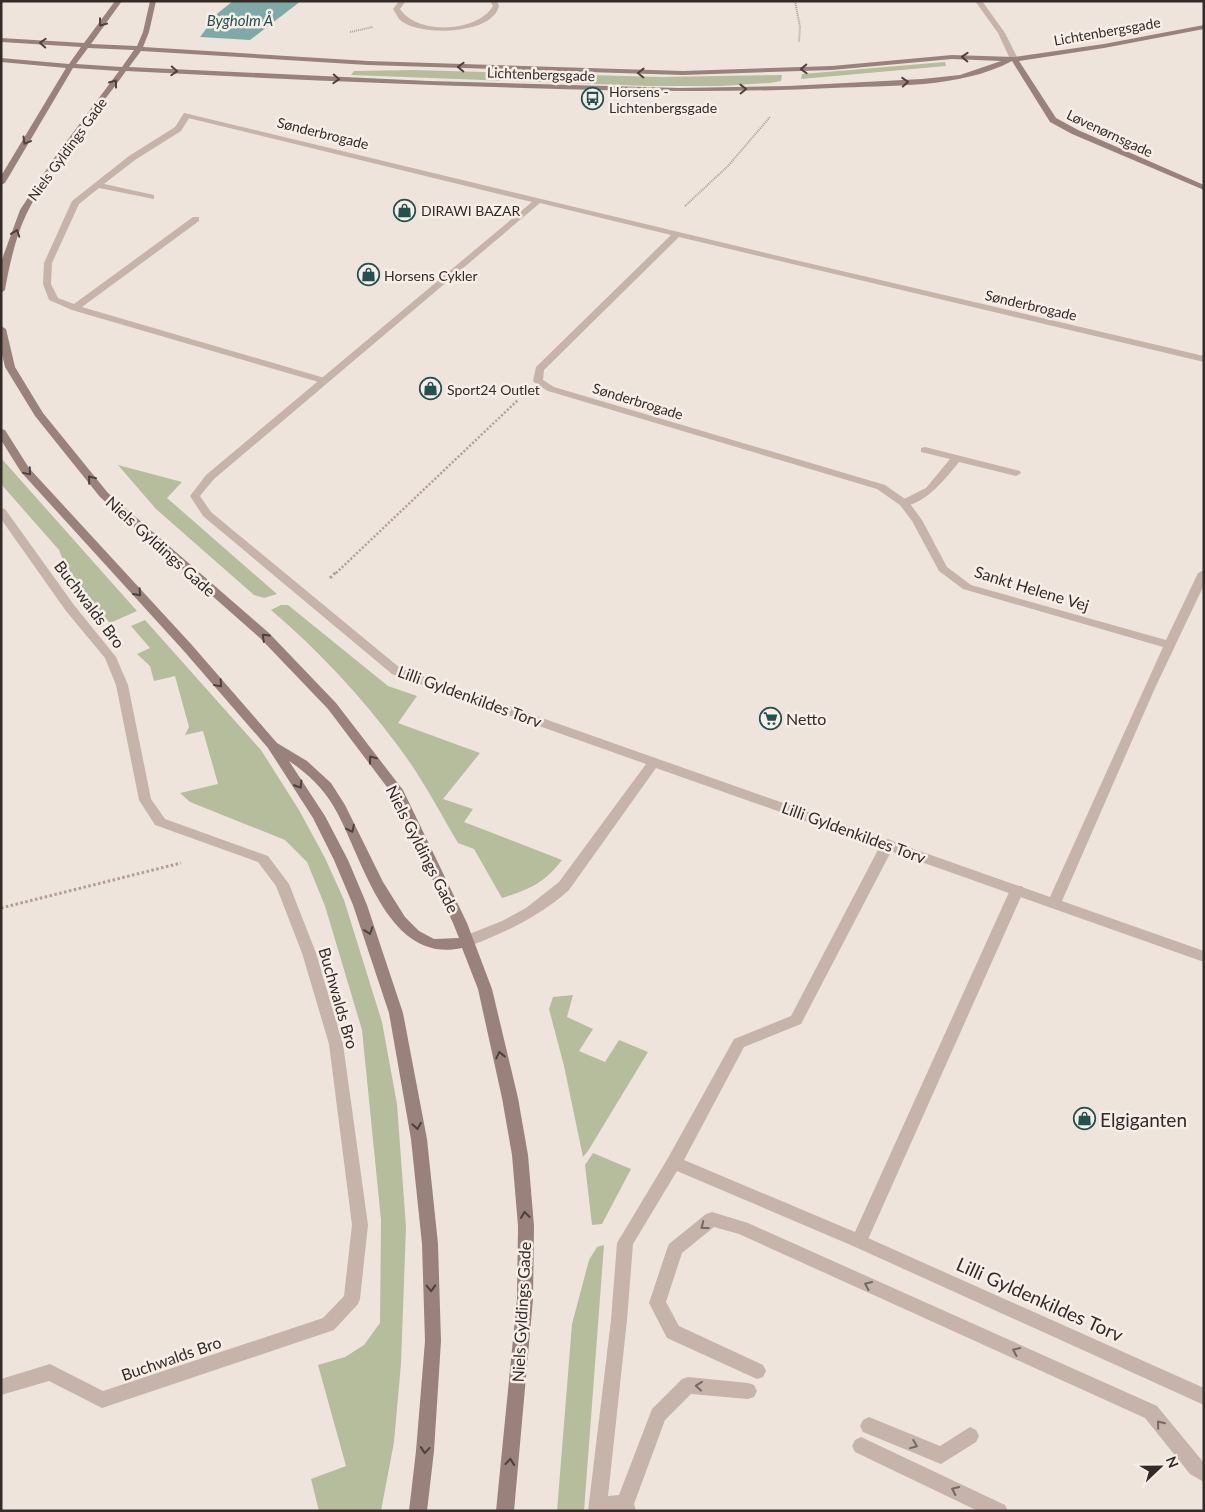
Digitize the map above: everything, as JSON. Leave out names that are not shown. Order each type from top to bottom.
[{"type":"street","points":[[1,183],[71,66],[119,1]]},
{"type":"street","name":"Niels Gyldings Gade","points":[[1,290],[4,267],[24,210],[55,163],[138,49],[146,32],[153,1]]},
{"type":"street","points":[[403,1],[396,9],[398,15],[403,20],[421,26],[442,28],[463,27],[488,18],[495,12],[496,6],[493,1]]},
{"type":"street","name":"Løvenørnsgade","points":[[978,1],[1001,34],[1014,59],[1053,120],[1075,132],[1204,188]]},
{"type":"street","name":"Lichtenbergsgade","points":[[86,45],[368,63],[683,74],[832,68],[952,57],[1014,59],[1104,46],[1204,27]]},
{"type":"street","points":[[1,40],[86,45]]},
{"type":"street","name":"Lichtenbergsgade","points":[[71,66],[573,88],[679,90],[788,88],[961,77],[1014,59]]},
{"type":"street","points":[[1,60],[71,66]]},
{"type":"street","name":"Sønderbrogade","points":[[97,185],[132,158],[178,129],[187,114],[660,230],[1204,359]]},
{"type":"street","points":[[151,197],[97,185],[75,204],[48,263],[47,284],[54,300],[75,308],[324,381],[538,200]]},
{"type":"street","points":[[75,308],[196,219]]},
{"type":"street","points":[[538,381],[539,368],[677,234]]},
{"type":"street","name":"Niels Gyldings Gade","points":[[1,329],[10,367],[39,414],[104,496],[265,636],[332,706],[398,793],[468,941],[485,989],[510,1098],[520,1154],[526,1226],[525,1299],[505,1511]]},
{"type":"street","name":"Lilli Gyldenkildes Torv","points":[[324,381],[210,477],[195,496],[207,514],[396,671],[1204,957]]},
{"type":"street","name":"Sønderbrogade","points":[[538,381],[550,389],[882,487],[904,502],[918,520]]},
{"type":"street","points":[[1,432],[25,470],[187,647],[272,745],[319,816],[342,860],[360,905],[396,1013],[419,1139],[430,1244],[433,1341],[425,1450],[418,1511]]},
{"type":"street","points":[[925,450],[1016,473]]},
{"type":"street","points":[[904,502],[930,490],[958,458]]},
{"type":"street","name":"Buchwalds Bro","points":[[1,510],[70,608],[110,657],[122,685],[145,800],[160,822],[263,859],[282,884],[309,953],[336,1044],[360,1225],[352,1299],[328,1324],[102,1400],[50,1372],[1,1387]]},
{"type":"street","name":"Sankt Helene Vej","points":[[918,520],[943,569],[967,587],[1169,645]]},
{"type":"street","points":[[1054,904],[1169,645],[1204,573]]},
{"type":"street","points":[[272,745],[298,759],[321,779],[339,805],[393,911],[404,926],[429,942],[447,945],[468,941],[526,917],[549,901],[564,886],[654,762]]},
{"type":"street","points":[[748,1391],[688,1385],[658,1415],[626,1508],[597,1508],[619,1320],[625,1243],[674,1163],[739,1042],[796,1020],[888,844]]},
{"type":"street","points":[[859,1241],[1017,890]]},
{"type":"street","name":"Lilli Gyldenkildes Torv","points":[[674,1163],[859,1241],[1204,1397]]},
{"type":"street","points":[[757,1371],[673,1332],[658,1303],[675,1248],[712,1219],[742,1228],[1151,1412],[1196,1468],[1204,1473]]},
{"type":"street","points":[[869,1426],[941,1455],[970,1436]]},
{"type":"street","points":[[861,1446],[999,1511]]},
{"type":"path","points":[[794,70],[799,48],[800,27],[795,1]]},
{"type":"path","points":[[660,230],[728,166],[779,105],[788,88]]},
{"type":"path","points":[[302,591],[334,577],[538,381]]},
{"type":"path","points":[[1,908],[238,849]]},
{"type":"green space","points":[[945,62],[946,66],[801,79],[802,74]]},
{"type":"green space","points":[[413,70],[661,77],[782,75],[781,81],[770,83],[721,86],[647,86],[351,75],[354,71]]},
{"type":"green space","points":[[1,458],[137,611],[110,623],[71,580],[59,550],[1,484]]},
{"type":"green space","points":[[118,465],[182,482],[167,498],[277,594],[264,598],[254,595],[156,509]]},
{"type":"green space","points":[[281,605],[288,605],[388,686],[417,696],[398,723],[480,753],[443,799],[473,809],[464,822],[562,860],[556,868],[535,885],[502,898],[474,849],[458,843],[430,794],[384,727],[338,674],[271,610]]},
{"type":"green space","points":[[145,620],[261,750],[299,810],[325,858],[344,900],[382,1022],[397,1104],[406,1227],[401,1364],[394,1442],[381,1511],[319,1511],[311,1479],[346,1466],[318,1365],[345,1357],[364,1345],[380,1323],[381,1220],[362,1030],[325,906],[307,862],[285,840],[190,802],[180,793],[218,784],[203,731],[185,735],[189,727],[175,676],[154,681],[150,666],[137,654],[150,648],[131,626]]},
{"type":"green space","points":[[573,995],[567,1017],[593,1029],[579,1051],[605,1062],[619,1040],[648,1052],[583,1157],[564,1066],[549,1009],[553,997]]},
{"type":"green space","points":[[593,1153],[631,1169],[602,1224],[592,1225],[585,1165]]},
{"type":"green space","points":[[604,1245],[584,1511],[557,1511],[572,1324],[589,1260],[597,1247]]},
{"type":"water","name":"Bygholm Å","points":[[233,1],[301,1],[250,40],[200,37],[218,13]]},
{"type":"place","name":"Horsens - Lichtenbergsgade","points":[[593,99]]},
{"type":"place","name":"DIRAWI BAZAR","points":[[405,210]]},
{"type":"place","name":"Horsens Cykler","points":[[368,275]]},
{"type":"place","name":"Sport24 Outlet","points":[[431,389]]},
{"type":"place","name":"Netto","points":[[770,718]]},
{"type":"place","name":"Elgiganten","points":[[1084,1119]]}]
